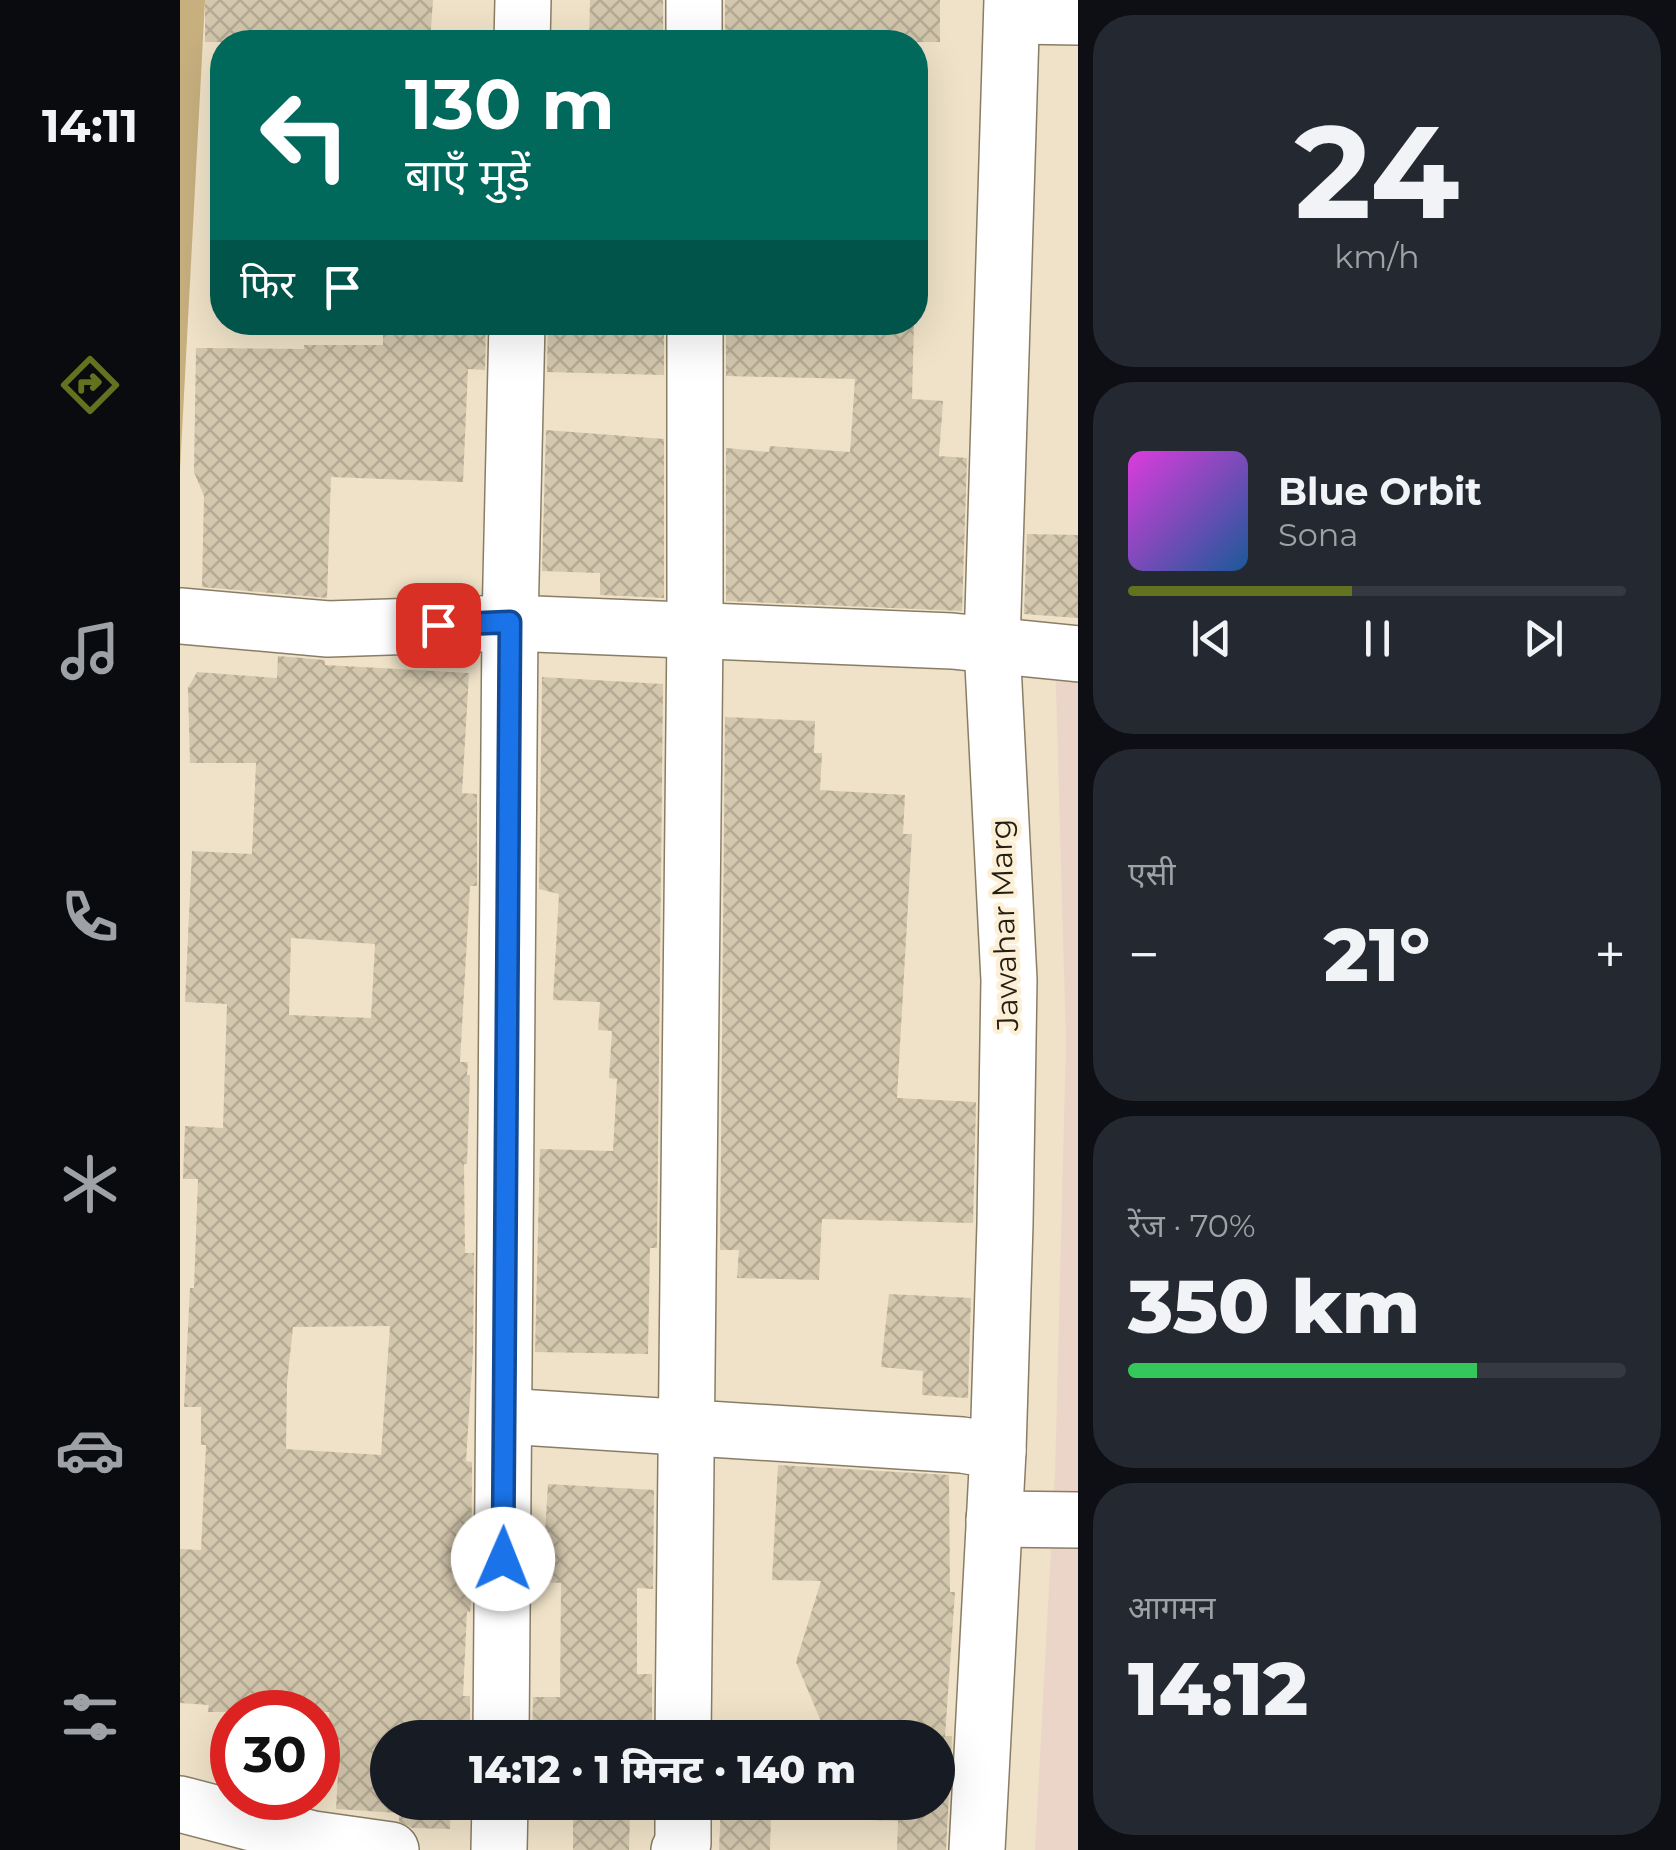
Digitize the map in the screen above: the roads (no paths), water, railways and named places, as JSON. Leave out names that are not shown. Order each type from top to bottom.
[{"type":"street","points":[[522,30],[523,0]]},
{"type":"street","points":[[694,0],[694,30]]},
{"type":"street","points":[[1012,8],[1078,17]]},
{"type":"street","name":"Jawahar Marg","points":[[977,1850],[998,1451],[1009,980],[992,645],[1012,8]]},
{"type":"street","points":[[501,1720],[516,335]]},
{"type":"street","points":[[684,1720],[695,335]]},
{"type":"street","points":[[180,616],[328,629],[510,622],[992,645],[1078,654]]},
{"type":"street","points":[[505,1416],[998,1451]]},
{"type":"street","points":[[994,1519],[1078,1520]]},
{"type":"street","points":[[180,1804],[313,1839],[391,1850]]},
{"type":"street","points":[[499,1850],[500,1820]]},
{"type":"street","points":[[679,1850],[683,1843],[683,1820]]}]
